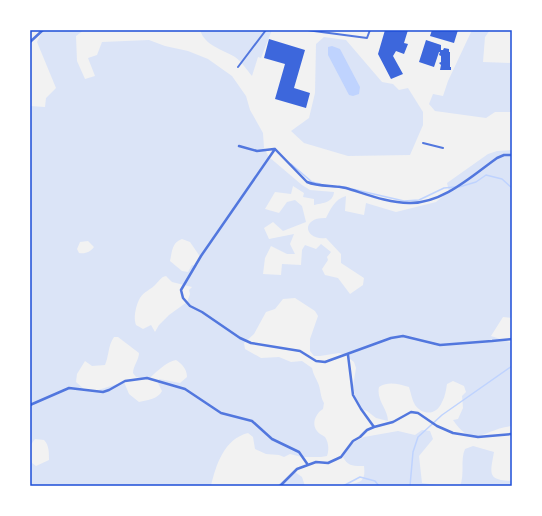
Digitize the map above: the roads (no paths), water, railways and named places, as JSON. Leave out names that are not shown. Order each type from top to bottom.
[{"type":"street","points":[[30,42],[43,30]]},
{"type":"street","points":[[238,67],[266,30]]},
{"type":"street","points":[[308,30],[367,38],[370,30]]},
{"type":"street","points":[[423,143],[443,148]]},
{"type":"street","points":[[239,146],[257,151],[275,149]]},
{"type":"street","points":[[275,149],[307,182],[344,188],[390,201],[408,203],[422,202],[438,196],[460,185],[497,158],[504,155],[512,155]]},
{"type":"street","points":[[275,149],[201,256],[182,290],[183,298],[190,306],[202,312],[240,338],[251,343],[300,351],[316,362],[325,362],[391,338],[403,336],[440,345],[512,339]]},
{"type":"street","points":[[348,354],[353,395],[374,427]]},
{"type":"street","points":[[30,405],[69,388],[103,392],[125,381],[147,378],[185,389],[221,413],[252,420],[272,439],[299,452],[308,465]]},
{"type":"street","points":[[280,486],[297,469],[316,462],[328,463],[341,457],[354,441],[367,430],[393,422],[411,412],[418,413],[437,426],[453,434],[478,437],[512,434]]},
{"type":"water","points":[[332,46],[340,49],[360,87],[359,94],[353,96],[349,95],[328,55],[328,47]]},
{"type":"waterway","points":[[291,164],[312,182],[320,184]]},
{"type":"waterway","points":[[459,187],[476,182],[486,175],[502,179],[512,188]]},
{"type":"waterway","points":[[339,186],[404,201],[419,200],[444,188],[455,187]]},
{"type":"waterway","points":[[410,486],[413,452],[418,437],[442,415],[512,366]]},
{"type":"waterway","points":[[343,486],[360,477],[375,481],[379,486]]}]
